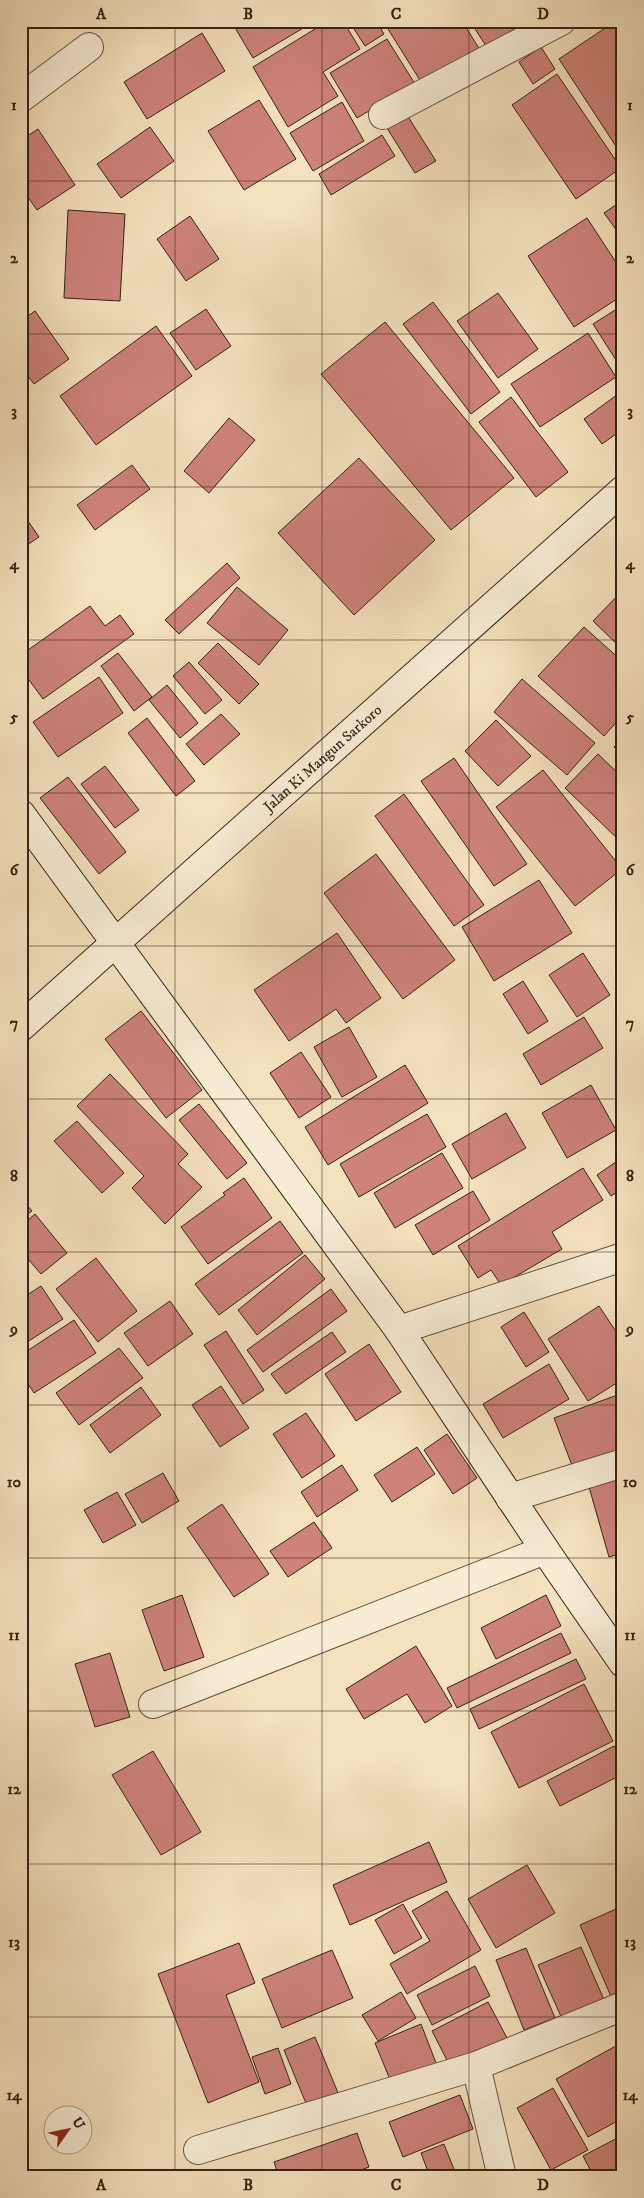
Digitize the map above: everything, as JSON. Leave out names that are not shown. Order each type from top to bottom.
[{"type":"street","points":[[383,115],[561,21]]},
{"type":"street","points":[[21,98],[89,48]]},
{"type":"street","name":"Jalan Ki Mangun Sarkoro","points":[[21,1027],[623,490]]},
{"type":"street","points":[[21,814],[399,1330],[545,1550],[623,1662]]},
{"type":"street","points":[[399,1330],[623,1256]]},
{"type":"street","points":[[510,1498],[623,1463]]},
{"type":"street","points":[[153,1704],[545,1550]]},
{"type":"street","points":[[198,2150],[476,2066],[623,2006]]},
{"type":"street","points":[[476,2066],[502,2177]]},
{"type":"building","points":[[231,21],[302,21],[305,27],[253,58]]},
{"type":"building","points":[[328,21],[343,21],[360,49],[323,72],[338,96],[288,127],[253,67]]},
{"type":"building","points":[[349,21],[376,21],[384,34],[365,46]]},
{"type":"building","points":[[383,21],[462,21],[480,50],[423,85]]},
{"type":"building","points":[[470,21],[512,21],[518,30],[488,49]]},
{"type":"building","points":[[614,22],[623,36],[623,153],[621,154],[559,59]]},
{"type":"building","points":[[202,33],[225,71],[147,119],[124,82]]},
{"type":"building","points":[[387,39],[415,84],[357,118],[330,73]]},
{"type":"building","points":[[541,47],[555,69],[533,84],[519,62]]},
{"type":"building","points":[[557,74],[621,168],[576,199],[512,105]]},
{"type":"building","points":[[259,100],[296,159],[244,190],[208,131]]},
{"type":"building","points":[[342,102],[364,141],[313,171],[290,133]]},
{"type":"building","points":[[407,115],[436,161],[415,173],[387,128]]},
{"type":"building","points":[[150,127],[174,161],[121,198],[97,164]]},
{"type":"building","points":[[38,129],[75,185],[37,210],[21,187],[21,140]]},
{"type":"building","points":[[382,135],[395,156],[331,195],[319,174]]},
{"type":"building","points":[[623,200],[623,239],[604,213]]},
{"type":"building","points":[[68,210],[125,214],[120,301],[64,298]]},
{"type":"building","points":[[190,216],[219,259],[186,281],[157,239]]},
{"type":"building","points":[[587,218],[623,273],[623,295],[574,327],[528,256]]},
{"type":"building","points":[[498,293],[538,349],[498,378],[457,321]]},
{"type":"building","points":[[433,302],[500,392],[471,414],[403,324]]},
{"type":"building","points":[[623,305],[623,371],[593,324]]},
{"type":"building","points":[[206,309],[231,346],[196,370],[170,333]]},
{"type":"building","points":[[35,311],[69,359],[34,384],[21,367],[21,321]]},
{"type":"building","points":[[385,322],[514,478],[451,530],[321,374]]},
{"type":"building","points":[[156,326],[192,376],[96,445],[60,396]]},
{"type":"building","points":[[588,333],[616,377],[540,427],[511,384]]},
{"type":"building","points":[[621,392],[623,429],[602,444],[584,419]]},
{"type":"building","points":[[511,397],[568,472],[536,497],[479,422]]},
{"type":"building","points":[[229,418],[255,440],[209,493],[184,471]]},
{"type":"building","points":[[359,458],[435,540],[354,615],[278,533]]},
{"type":"building","points":[[132,465],[150,489],[95,530],[77,505]]},
{"type":"building","points":[[21,511],[39,537],[21,549]]},
{"type":"building","points":[[227,563],[240,578],[179,634],[165,620]]},
{"type":"building","points":[[237,587],[288,630],[259,665],[207,623]]},
{"type":"building","points":[[623,590],[623,650],[593,621]]},
{"type":"building","points":[[90,606],[105,626],[120,615],[134,634],[43,699],[29,680],[21,686],[21,655]]},
{"type":"building","points":[[584,627],[623,662],[623,715],[604,736],[538,676]]},
{"type":"building","points":[[218,643],[259,684],[239,704],[198,663]]},
{"type":"building","points":[[118,653],[152,697],[134,711],[101,666]]},
{"type":"building","points":[[189,662],[222,700],[205,714],[173,676]]},
{"type":"building","points":[[99,677],[123,713],[58,757],[33,722]]},
{"type":"building","points":[[522,679],[595,743],[567,775],[494,712]]},
{"type":"building","points":[[167,685],[198,723],[180,738],[149,700]]},
{"type":"building","points":[[221,714],[240,734],[204,765],[186,744]]},
{"type":"building","points":[[147,718],[195,781],[176,796],[128,733]]},
{"type":"building","points":[[496,720],[531,756],[498,786],[465,751]]},
{"type":"building","points":[[623,738],[623,755],[614,747]]},
{"type":"building","points":[[598,754],[623,778],[623,844],[565,788]]},
{"type":"building","points":[[454,758],[527,864],[494,886],[421,781]]},
{"type":"building","points":[[105,766],[139,810],[115,828],[81,784]]},
{"type":"building","points":[[543,770],[622,869],[575,906],[496,807]]},
{"type":"building","points":[[68,777],[126,852],[99,874],[40,798]]},
{"type":"building","points":[[404,794],[484,905],[454,926],[375,816]]},
{"type":"building","points":[[376,854],[455,960],[403,999],[324,893]]},
{"type":"building","points":[[539,880],[572,933],[494,981],[462,927]]},
{"type":"building","points":[[337,933],[381,998],[346,1023],[336,1009],[289,1041],[254,990]]},
{"type":"building","points":[[583,953],[610,995],[577,1017],[549,975]]},
{"type":"building","points":[[523,981],[548,1021],[528,1034],[503,994]]},
{"type":"building","points":[[141,1011],[202,1090],[166,1118],[105,1039]]},
{"type":"building","points":[[584,1017],[603,1048],[541,1085],[523,1054]]},
{"type":"building","points":[[349,1027],[377,1077],[342,1097],[314,1047]]},
{"type":"building","points":[[301,1052],[331,1097],[299,1118],[270,1073]]},
{"type":"building","points":[[405,1065],[428,1103],[328,1165],[305,1127]]},
{"type":"building","points":[[110,1074],[188,1154],[178,1164],[202,1187],[165,1224],[132,1188],[144,1176],[77,1106]]},
{"type":"building","points":[[591,1085],[616,1130],[567,1158],[542,1113]]},
{"type":"building","points":[[199,1104],[247,1163],[227,1179],[179,1120]]},
{"type":"building","points":[[506,1113],[526,1148],[472,1179],[452,1144]]},
{"type":"building","points":[[427,1114],[446,1147],[359,1197],[340,1164]]},
{"type":"building","points":[[77,1121],[124,1173],[102,1193],[54,1141]]},
{"type":"building","points":[[442,1153],[463,1188],[395,1228],[374,1193]]},
{"type":"building","points":[[623,1157],[623,1188],[611,1196],[597,1175]]},
{"type":"building","points":[[583,1168],[603,1200],[552,1232],[562,1249],[501,1285],[491,1270],[478,1278],[458,1246]]},
{"type":"building","points":[[244,1178],[272,1218],[208,1264],[181,1227],[225,1195],[223,1193]]},
{"type":"building","points":[[473,1191],[490,1220],[433,1255],[415,1225]]},
{"type":"building","points":[[21,1198],[32,1211],[21,1219]]},
{"type":"building","points":[[35,1214],[67,1253],[41,1274],[21,1251],[21,1226]]},
{"type":"building","points":[[280,1221],[303,1253],[219,1315],[195,1284]]},
{"type":"building","points":[[305,1255],[325,1279],[257,1335],[238,1310]]},
{"type":"building","points":[[96,1258],[137,1311],[98,1342],[56,1289]]},
{"type":"building","points":[[41,1286],[63,1319],[21,1346],[21,1299]]},
{"type":"building","points":[[331,1289],[347,1311],[263,1372],[247,1350]]},
{"type":"building","points":[[170,1301],[193,1334],[148,1366],[124,1333]]},
{"type":"building","points":[[599,1306],[623,1342],[623,1379],[588,1401],[548,1339]]},
{"type":"building","points":[[524,1312],[549,1352],[526,1367],[501,1327]]},
{"type":"building","points":[[74,1320],[96,1353],[34,1393],[21,1373],[21,1355]]},
{"type":"building","points":[[226,1331],[264,1390],[243,1404],[204,1345]]},
{"type":"building","points":[[332,1332],[346,1352],[286,1394],[271,1374]]},
{"type":"building","points":[[369,1344],[401,1392],[356,1421],[325,1374]]},
{"type":"building","points":[[119,1348],[143,1378],[79,1425],[56,1393]]},
{"type":"building","points":[[549,1364],[569,1399],[503,1438],[483,1404]]},
{"type":"building","points":[[221,1386],[249,1428],[220,1447],[192,1405]]},
{"type":"building","points":[[141,1387],[161,1415],[110,1453],[90,1425]]},
{"type":"building","points":[[623,1393],[623,1450],[573,1468],[554,1418]]},
{"type":"building","points":[[306,1413],[335,1456],[302,1478],[273,1434]]},
{"type":"building","points":[[447,1434],[477,1478],[453,1494],[424,1450]]},
{"type":"building","points":[[417,1447],[435,1474],[392,1502],[374,1475]]},
{"type":"building","points":[[342,1465],[358,1490],[317,1517],[301,1492]]},
{"type":"building","points":[[163,1473],[179,1501],[142,1523],[125,1494]]},
{"type":"building","points":[[623,1478],[623,1553],[609,1557],[589,1487]]},
{"type":"building","points":[[117,1492],[136,1525],[103,1543],[84,1510]]},
{"type":"building","points":[[222,1504],[269,1574],[234,1597],[187,1528]]},
{"type":"building","points":[[314,1522],[332,1548],[288,1577],[270,1551]]},
{"type":"building","points":[[182,1595],[204,1657],[164,1671],[142,1610]]},
{"type":"building","points":[[546,1595],[561,1626],[496,1659],[481,1628]]},
{"type":"building","points":[[561,1633],[571,1653],[457,1708],[447,1688]]},
{"type":"building","points":[[416,1646],[452,1706],[425,1723],[407,1694],[364,1719],[346,1689]]},
{"type":"building","points":[[110,1653],[130,1717],[95,1727],[75,1664]]},
{"type":"building","points":[[576,1659],[586,1679],[479,1729],[470,1709]]},
{"type":"building","points":[[584,1684],[613,1741],[519,1788],[491,1732]]},
{"type":"building","points":[[614,1746],[623,1763],[623,1774],[560,1806],[547,1781]]},
{"type":"building","points":[[153,1751],[201,1832],[161,1855],[112,1775]]},
{"type":"building","points":[[429,1842],[447,1882],[350,1925],[333,1885]]},
{"type":"building","points":[[527,1865],[555,1913],[496,1948],[468,1899]]},
{"type":"building","points":[[447,1891],[481,1950],[407,1994],[390,1964],[430,1941],[412,1911]]},
{"type":"building","points":[[403,1904],[422,1938],[394,1954],[375,1920]]},
{"type":"building","points":[[616,1909],[623,1924],[623,1996],[613,2001],[580,1925]]},
{"type":"building","points":[[239,1943],[255,1983],[226,1995],[259,2082],[208,2103],[158,1974]]},
{"type":"building","points":[[581,1947],[605,2002],[563,2021],[538,1965]]},
{"type":"building","points":[[526,1948],[555,2018],[524,2030],[496,1960]]},
{"type":"building","points":[[332,1950],[353,1998],[282,2028],[262,1979]]},
{"type":"building","points":[[475,1966],[490,1996],[432,2025],[417,1995]]},
{"type":"building","points":[[401,1992],[416,2018],[378,2041],[362,2015]]},
{"type":"building","points":[[488,2002],[507,2038],[450,2066],[432,2031]]},
{"type":"building","points":[[421,2024],[438,2068],[393,2087],[375,2043]]},
{"type":"building","points":[[315,2037],[341,2100],[310,2113],[284,2050]]},
{"type":"building","points":[[623,2042],[623,2118],[588,2137],[556,2079]]},
{"type":"building","points":[[278,2048],[291,2084],[265,2094],[252,2057]]},
{"type":"building","points":[[553,2088],[588,2150],[551,2170],[517,2108]]},
{"type":"building","points":[[460,2095],[473,2129],[403,2157],[389,2122]]},
{"type":"building","points":[[357,2133],[369,2167],[342,2177],[279,2177],[274,2162]]},
{"type":"building","points":[[623,2135],[623,2177],[594,2177],[583,2156]]},
{"type":"building","points":[[444,2144],[457,2177],[430,2177],[421,2153]]},
{"type":"building","points":[[208,2170],[211,2177],[191,2177]]}]
